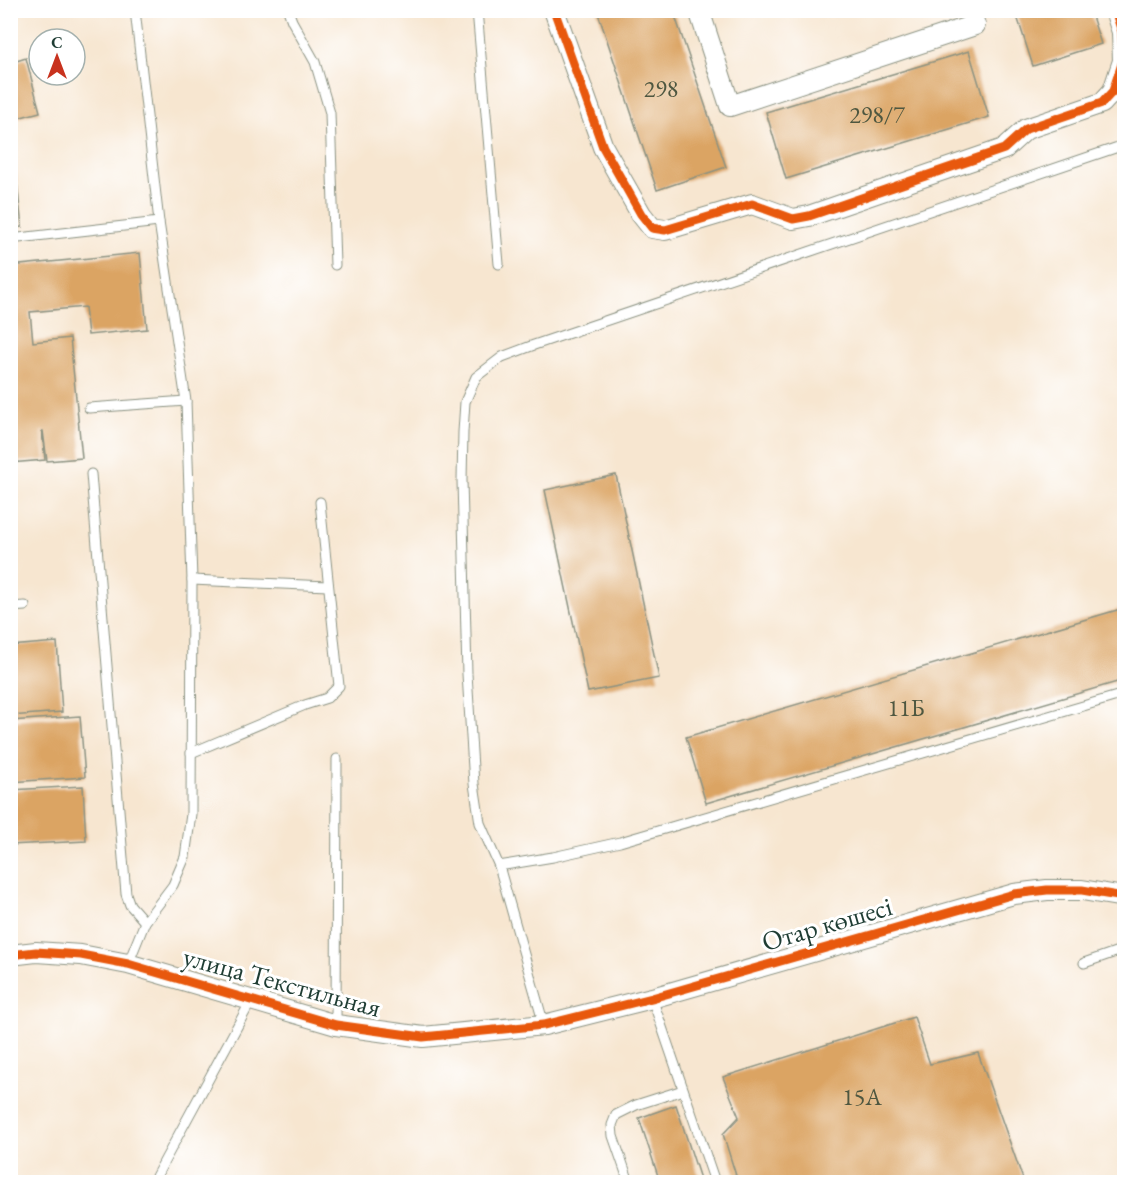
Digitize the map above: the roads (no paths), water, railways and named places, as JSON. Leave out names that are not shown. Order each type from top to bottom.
[{"type":"street","points":[[554,10],[603,147],[641,214],[652,228],[665,230],[752,204],[793,219],[809,216],[1004,149],[1026,129],[1102,104],[1113,91],[1123,61],[1122,32],[1115,10]]},
{"type":"street","points":[[699,10],[730,106],[975,25],[970,10]]},
{"type":"street","name":"Отар көшесі","points":[[544,1025],[652,998],[1014,894],[1047,890],[1082,890],[1125,897]]},
{"type":"street","name":"улица Текстильная","points":[[10,955],[36,952],[81,955],[128,964],[336,1025],[423,1037],[544,1025]]},
{"type":"lane","points":[[128,964],[145,922],[172,885],[185,857],[191,813],[192,580],[186,401],[159,222],[135,10]]},
{"type":"lane","points":[[288,10],[315,62],[330,113],[335,265]]},
{"type":"lane","points":[[477,10],[499,264]]},
{"type":"lane","points":[[544,1025],[499,866],[480,823],[474,784],[467,674],[462,480],[465,402],[476,377],[502,357],[534,345],[1125,145]]},
{"type":"lane","points":[[10,239],[159,222]]},
{"type":"lane","points":[[89,408],[186,401]]},
{"type":"lane","points":[[91,474],[126,894],[130,905],[145,922]]},
{"type":"lane","points":[[191,753],[327,698],[339,686],[320,502]]},
{"type":"lane","points":[[192,580],[328,586]]},
{"type":"lane","points":[[10,608],[26,606]]},
{"type":"lane","points":[[499,866],[620,842],[1125,694]]},
{"type":"lane","points":[[336,1025],[337,759]]},
{"type":"lane","points":[[1084,963],[1125,950]]},
{"type":"lane","points":[[652,998],[715,1182]]},
{"type":"lane","points":[[153,1182],[252,999]]},
{"type":"lane","points":[[629,1182],[613,1136],[612,1125],[616,1115],[636,1105],[683,1090]]}]
